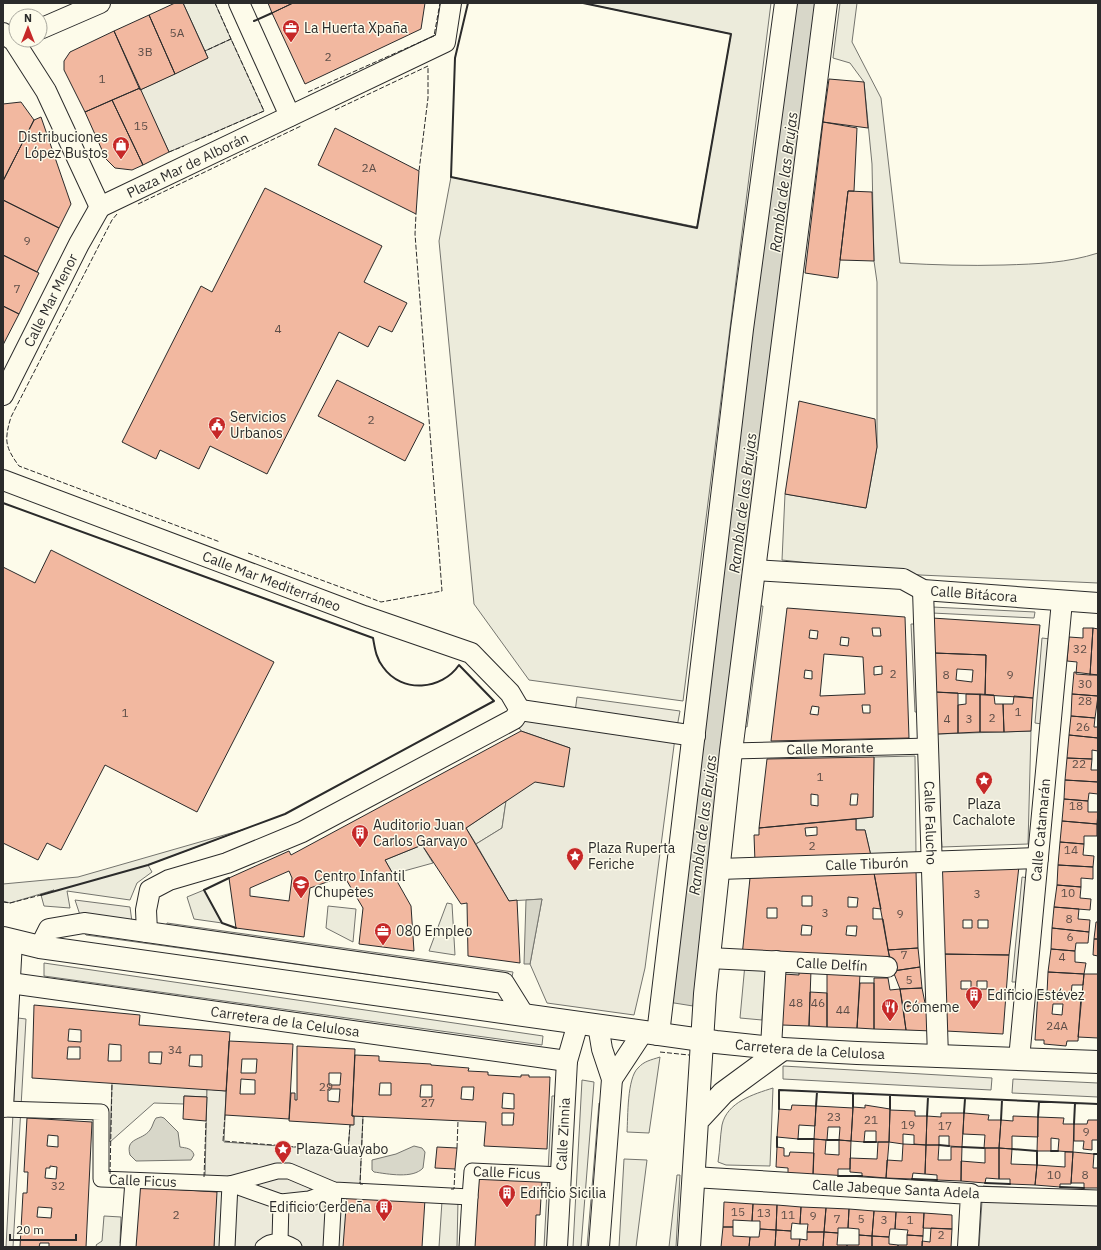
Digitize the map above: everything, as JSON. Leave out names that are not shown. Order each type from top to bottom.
[{"type":"main road","points":[[651,1033],[695,736],[742,329],[786,3]]},
{"type":"main road","points":[[689,1247],[709,958],[731,751],[826,3]]},
{"type":"main road","name":"Carretera de la Celulosa","points":[[7,940],[40,947],[703,1040],[777,1048],[938,1057],[1098,1062]]},
{"type":"main road","points":[[697,1121],[723,1094],[777,1048]]},
{"type":"street","points":[[48,26],[100,3]]},
{"type":"street","points":[[239,3],[290,116]]},
{"type":"street","name":"Plaza Mar de Alborán","points":[[100,207],[444,42],[451,3]]},
{"type":"street","points":[[14,48],[46,91],[100,207]]},
{"type":"street","name":"Calle Mar Menor","points":[[3,394],[79,244],[100,207]]},
{"type":"street","name":"Calle Mar Mediterráneo","points":[[3,480],[364,616],[471,653],[510,693],[520,710]]},
{"type":"street","name":"Calle Bitácora","points":[[755,570],[904,579],[923,590],[1098,603]]},
{"type":"street","name":"Calle Falucho","points":[[923,590],[938,1057]]},
{"type":"street","name":"Calle Catamarán","points":[[1019,1059],[1062,601]]},
{"type":"street","points":[[147,932],[146,910],[150,890],[168,880],[227,863],[302,832],[514,719],[520,710],[695,736]]},
{"type":"street","name":"Calle Morante","points":[[731,751],[929,746]]},
{"type":"street","name":"Calle Tiburón","points":[[719,869],[1038,858]]},
{"type":"street","points":[[40,947],[49,929],[84,923],[504,983],[524,1015]]},
{"type":"street","points":[[3,1108],[7,940]]},
{"type":"street","name":"Calle Delfín","points":[[709,958],[887,967]]},
{"type":"street","name":"Calle Delfín","points":[[776,961],[777,1048]]},
{"type":"street","name":"Carretera de la Celulosa","points":[[6,983],[567,1061]]},
{"type":"street","points":[[588,1024],[602,1049],[612,1079],[599,1247]]},
{"type":"street","name":"Calle Zinnia","points":[[557,1247],[567,1061],[588,1024]]},
{"type":"street","points":[[612,1079],[651,1033]]},
{"type":"street","name":"Calle Ficus","points":[[3,1108],[101,1112],[101,1179],[230,1184],[276,1171],[289,1171],[334,1190],[470,1197],[472,1171],[561,1175]]},
{"type":"street","name":"Calle Jabeque Santa Adela","points":[[693,1177],[971,1194],[1098,1198]]},
{"type":"street","points":[[128,1247],[133,1181]]},
{"type":"street","points":[[227,1247],[230,1184]]},
{"type":"street","name":"Calle Ficus","points":[[230,1184],[281,1202],[309,1199],[334,1190]]},
{"type":"street","points":[[331,1247],[334,1190]]},
{"type":"street","points":[[968,1247],[971,1194]]},
{"type":"street","points":[[467,1247],[470,1197]]},
{"type":"street","points":[[280,1241],[281,1202]]},
{"type":"street","points":[[263,1247],[272,1242],[280,1241],[294,1247]]},
{"type":"shaded area","points":[[183,3],[215,3],[231,39],[205,51]]},
{"type":"shaded area","points":[[583,3],[771,3],[683,701],[529,680],[474,604],[439,241],[451,177],[697,227],[731,34]]},
{"type":"shaded area","points":[[840,3],[857,3],[852,42],[881,98],[900,263],[939,265],[1028,264],[1063,261],[1098,253],[1098,583],[920,575],[782,560],[785,494],[866,508],[877,447],[877,282],[874,261],[872,164],[864,82],[850,63],[833,58]]},
{"type":"shaded area","points":[[231,39],[264,111],[169,152],[140,90],[208,58],[205,51]]},
{"type":"shaded area","points":[[757,606],[763,606],[747,727],[742,726]]},
{"type":"shaded area","points":[[932,607],[1035,612],[1034,618],[932,613]]},
{"type":"shaded area","points":[[911,624],[919,624],[922,712],[915,712]]},
{"type":"shaded area","points":[[1042,638],[1050,639],[1042,724],[1035,723]]},
{"type":"shaded area","points":[[577,697],[680,711],[677,727],[575,712]]},
{"type":"shaded area","name":"Plaza Ruperta Feriche","points":[[532,718],[675,738],[645,968],[634,1015],[547,1003],[530,964],[542,899],[509,901],[476,844],[502,828],[506,801],[570,748],[521,731],[517,724]]},
{"type":"shaded area","name":"Plaza Cachalote","points":[[1031,731],[1028,844],[942,847],[935,746],[937,734]]},
{"type":"shaded area","points":[[915,756],[916,856],[871,856],[865,830],[856,830],[856,819],[873,817],[874,757]]},
{"type":"shaded area","points":[[506,801],[502,828],[476,844],[466,828]]},
{"type":"shaded area","points":[[245,829],[148,865],[152,872],[137,883],[130,900],[67,891],[70,908],[44,906],[41,895],[54,890],[10,903],[3,901],[3,884],[78,877]]},
{"type":"shaded area","points":[[422,845],[433,863],[393,874],[385,860]]},
{"type":"shaded area","points":[[1022,877],[1029,878],[1018,982],[1012,982]]},
{"type":"shaded area","points":[[204,890],[222,923],[194,919],[187,897]]},
{"type":"shaded area","points":[[75,900],[130,907],[132,922],[80,915]]},
{"type":"shaded area","points":[[447,903],[452,904],[455,955],[429,951]]},
{"type":"shaded area","points":[[328,906],[356,909],[353,942],[326,928]]},
{"type":"shaded area","points":[[167,923],[513,972],[512,977],[166,928]]},
{"type":"shaded area","points":[[84,932],[495,992],[86,935]]},
{"type":"shaded area","points":[[44,963],[543,1036],[542,1045],[44,976]]},
{"type":"shaded area","points":[[745,964],[766,966],[762,1020],[740,1018]]},
{"type":"shaded area","points":[[18,1018],[26,1019],[13,1247],[6,1247]]},
{"type":"shaded area","points":[[660,1057],[649,1133],[627,1132],[630,1089],[634,1073],[643,1064]]},
{"type":"shaded area","points":[[783,1066],[992,1078],[991,1090],[783,1079]]},
{"type":"shaded area","points":[[1013,1079],[1098,1083],[1098,1097],[1012,1093]]},
{"type":"shaded area","points":[[582,1080],[594,1082],[581,1247],[573,1247]]},
{"type":"shaded area","points":[[112,1083],[207,1089],[207,1097],[184,1096],[184,1104],[154,1103],[110,1142]]},
{"type":"shaded area","points":[[773,1088],[770,1166],[726,1165],[718,1162],[722,1125],[729,1110],[750,1096]]},
{"type":"shaded area","name":"Plaza Guayabo","points":[[207,1089],[226,1091],[224,1142],[348,1151],[350,1125],[353,1125],[354,1116],[363,1116],[360,1184],[343,1247],[214,1247],[216,1192],[202,1191],[205,1177]]},
{"type":"shaded area","points":[[552,1096],[557,1096],[549,1247],[544,1247]]},
{"type":"shaded area","points":[[599,1103],[607,1104],[595,1247],[587,1247]]},
{"type":"shaded area","points":[[624,1159],[647,1160],[636,1247],[619,1247]]},
{"type":"shaded area","points":[[677,1175],[680,1175],[676,1247],[669,1247]]},
{"type":"shaded area","points":[[983,1186],[1098,1192],[1098,1247],[979,1247]]},
{"type":"shaded area","points":[[442,1201],[458,1201],[457,1247],[439,1247]]},
{"type":"shaded area","points":[[104,1216],[121,1217],[120,1243],[123,1247],[97,1247],[96,1245],[102,1241]]},
{"type":"water","name":"Rambla de las Brujas","points":[[792,3],[818,3],[693,1006],[668,1002]]},
{"type":"water","points":[[542,899],[530,964],[524,964],[526,900]]},
{"type":"water","points":[[156,1118],[164,1118],[178,1132],[180,1147],[192,1151],[194,1155],[191,1160],[136,1161],[130,1155],[129,1149],[132,1142],[147,1133]]},
{"type":"water","points":[[414,1146],[422,1148],[425,1152],[423,1168],[419,1171],[413,1174],[400,1175],[374,1172],[372,1170],[372,1160],[396,1154]]},
{"type":"building","points":[[175,3],[183,3],[208,58],[175,74],[149,15]]},
{"type":"building","points":[[268,3],[293,3],[272,13]]},
{"type":"building","points":[[293,3],[425,3],[421,29],[305,84],[272,13]]},
{"type":"building","points":[[149,15],[175,74],[140,90],[114,31]]},
{"type":"building","points":[[114,31],[140,88],[85,112],[64,70],[64,61],[70,52]]},
{"type":"building","points":[[829,79],[864,82],[868,128],[823,122]]},
{"type":"building","points":[[140,88],[169,152],[143,165],[112,100]]},
{"type":"building","points":[[112,100],[143,165],[132,170],[115,168],[106,159],[85,112]]},
{"type":"building","points":[[21,102],[34,120],[3,181],[3,104]]},
{"type":"building","points":[[41,117],[71,204],[59,228],[3,200],[3,181],[34,120]]},
{"type":"building","points":[[823,122],[857,128],[854,191],[848,191],[838,278],[805,273]]},
{"type":"building","points":[[335,128],[419,171],[416,214],[318,165]]},
{"type":"building","points":[[265,188],[382,246],[364,282],[407,303],[392,332],[379,326],[368,347],[339,332],[267,474],[210,446],[199,469],[160,450],[156,459],[122,442],[201,286],[212,292]]},
{"type":"building","points":[[848,191],[872,192],[874,261],[840,260]]},
{"type":"building","points":[[3,200],[59,228],[37,272],[3,255]]},
{"type":"building","points":[[3,255],[39,273],[19,314],[3,306]]},
{"type":"building","points":[[3,306],[19,314],[3,345]]},
{"type":"building","points":[[337,380],[424,424],[405,461],[318,416]]},
{"type":"building","points":[[799,401],[875,419],[877,447],[866,508],[785,494]]},
{"type":"building","points":[[51,550],[274,662],[197,812],[105,765],[61,850],[47,843],[38,860],[3,843],[3,567],[35,583]]},
{"type":"building","points":[[787,608],[905,617],[909,738],[771,741]],"holes":[[[872,628],[880,628],[881,636],[873,636]],[[810,630],[818,631],[817,639],[809,638]],[[841,637],[849,638],[848,646],[840,645]],[[824,654],[863,657],[865,694],[820,696]],[[882,666],[882,674],[874,675],[874,667]],[[805,670],[812,671],[812,679],[804,678]],[[862,705],[870,705],[870,713],[863,713]],[[812,706],[819,707],[818,715],[810,714]]]},
{"type":"building","points":[[932,618],[1040,625],[1033,698],[985,695],[986,655],[934,653]]},
{"type":"building","points":[[1083,628],[1093,628],[1090,675],[1076,674],[1077,662],[1067,661],[1069,637],[1083,638]]},
{"type":"building","points":[[1093,628],[1098,629],[1098,675],[1090,675]]},
{"type":"building","points":[[934,653],[986,655],[985,695],[935,692]],"holes":[[[957,669],[973,670],[972,682],[956,680]]]},
{"type":"building","points":[[1074,672],[1098,675],[1098,696],[1072,694]]},
{"type":"building","points":[[935,692],[958,693],[958,733],[937,734]]},
{"type":"building","points":[[966,694],[980,694],[980,732],[958,733],[958,705],[966,704]]},
{"type":"building","points":[[980,694],[994,695],[995,704],[1003,704],[1004,732],[980,732]]},
{"type":"building","points":[[1072,694],[1098,696],[1095,718],[1071,716]]},
{"type":"building","points":[[1014,696],[1033,698],[1031,731],[1004,732],[1003,704],[1013,704]]},
{"type":"building","points":[[1071,716],[1095,718],[1094,727],[1098,727],[1098,738],[1069,735]]},
{"type":"building","name":"Auditorio Juan Carlos Garvayo","points":[[521,731],[570,748],[564,787],[535,782],[466,828],[509,901],[517,900],[520,963],[468,956],[467,903],[461,904],[422,845],[385,860],[411,906],[414,951],[359,944],[363,908],[344,876],[310,888],[304,937],[236,928],[229,878],[289,851],[291,855]],"holes":[[[289,871],[292,878],[289,901],[250,896],[250,888]]]},
{"type":"building","points":[[1069,735],[1098,738],[1098,751],[1092,750],[1092,759],[1067,758]]},
{"type":"building","points":[[874,757],[873,817],[759,828],[767,759]],"holes":[[[811,794],[818,795],[818,806],[811,805]],[[851,794],[858,794],[857,805],[850,805]]]},
{"type":"building","points":[[1067,758],[1092,759],[1091,770],[1098,770],[1098,782],[1065,780]]},
{"type":"building","points":[[1065,780],[1098,782],[1098,794],[1089,793],[1088,801],[1064,799]]},
{"type":"building","points":[[1064,799],[1088,801],[1088,812],[1098,812],[1097,824],[1062,821]]},
{"type":"building","points":[[856,819],[856,830],[865,830],[871,856],[755,862],[754,835],[759,835],[759,828]],"holes":[[[817,827],[817,835],[806,836],[805,828]]]},
{"type":"building","points":[[1062,821],[1097,824],[1097,836],[1084,836],[1084,844],[1060,842]]},
{"type":"building","points":[[1060,842],[1084,844],[1083,855],[1094,856],[1093,867],[1058,865]]},
{"type":"building","points":[[1058,865],[1093,867],[1093,879],[1081,878],[1081,887],[1057,885]]},
{"type":"building","points":[[1019,866],[1009,955],[940,954],[936,867]],"holes":[[[963,920],[972,920],[972,928],[963,928]],[[978,920],[988,920],[988,928],[978,928]]]},
{"type":"building","points":[[916,871],[918,948],[888,950],[874,873]]},
{"type":"building","points":[[874,873],[881,909],[873,908],[873,919],[883,919],[890,961],[742,956],[750,878]],"holes":[[[802,896],[812,896],[812,906],[802,906]],[[848,897],[858,898],[857,907],[848,907]],[[767,908],[777,908],[777,918],[767,918]],[[802,925],[812,926],[811,935],[801,935]],[[847,926],[857,926],[856,936],[846,935]]]},
{"type":"building","points":[[1057,885],[1081,887],[1080,898],[1091,899],[1090,910],[1054,907]]},
{"type":"building","points":[[1054,907],[1079,909],[1078,919],[1090,920],[1089,932],[1052,928]]},
{"type":"building","points":[[1096,922],[1098,922],[1098,939],[1094,939]]},
{"type":"building","points":[[1052,928],[1089,932],[1088,943],[1076,943],[1075,951],[1051,949]]},
{"type":"building","points":[[1094,939],[1098,939],[1098,956],[1093,955]]},
{"type":"building","points":[[918,948],[920,967],[893,971],[888,950]]},
{"type":"building","points":[[1051,949],[1075,951],[1075,962],[1086,963],[1084,974],[1048,972]]},
{"type":"building","name":"Edificio Estévez","points":[[940,954],[1009,955],[1003,1034],[946,1031]],"holes":[[[961,981],[971,981],[971,989],[961,989]],[[977,981],[987,981],[987,989],[977,989]]]},
{"type":"building","points":[[920,967],[922,988],[900,989],[893,971]]},
{"type":"building","points":[[799,970],[811,970],[809,1026],[782,1025],[783,974],[799,975]]},
{"type":"building","points":[[1048,972],[1084,974],[1083,985],[1072,985],[1071,995],[1047,993]]},
{"type":"building","points":[[827,973],[860,974],[857,1028],[827,1027]]},
{"type":"building","points":[[1084,974],[1098,974],[1098,1038],[1078,1037]]},
{"type":"building","points":[[874,978],[888,978],[890,990],[900,989],[906,1030],[874,1029]]},
{"type":"building","points":[[860,983],[874,983],[874,1029],[857,1028]]},
{"type":"building","points":[[922,988],[925,1003],[903,1007],[900,989]]},
{"type":"building","points":[[810,992],[827,993],[827,1027],[809,1026]]},
{"type":"building","points":[[1038,992],[1081,996],[1078,1041],[1067,1041],[1066,1046],[1044,1044],[1044,1040],[1035,1040]],"holes":[[[1053,1004],[1063,1004],[1062,1015],[1052,1014]]]},
{"type":"building","points":[[925,1003],[933,1031],[906,1030],[903,1007]]},
{"type":"building","points":[[34,1005],[140,1015],[139,1025],[230,1032],[226,1091],[32,1078]],"holes":[[[69,1029],[81,1030],[81,1042],[68,1041]],[[109,1044],[121,1045],[121,1061],[108,1061]],[[68,1047],[80,1047],[80,1059],[67,1059]],[[149,1052],[162,1052],[161,1064],[149,1063]],[[190,1055],[202,1055],[202,1067],[189,1066]]]},
{"type":"building","points":[[229,1041],[293,1044],[289,1119],[225,1115]],"holes":[[[242,1059],[257,1059],[256,1073],[241,1073]],[[241,1079],[255,1080],[255,1094],[240,1094]]]},
{"type":"building","points":[[297,1046],[355,1049],[352,1116],[354,1116],[354,1125],[289,1121],[291,1093],[295,1093],[295,1100],[297,1100]],"holes":[[[329,1073],[341,1073],[340,1085],[329,1085]],[[328,1089],[340,1089],[339,1102],[328,1101]]]},
{"type":"building","points":[[355,1055],[379,1056],[379,1061],[469,1068],[468,1071],[488,1072],[488,1075],[521,1077],[521,1075],[529,1075],[529,1077],[550,1077],[547,1149],[484,1146],[486,1122],[352,1116]],"holes":[[[380,1083],[391,1083],[391,1095],[379,1095]],[[421,1085],[432,1085],[432,1097],[420,1097]],[[462,1087],[474,1087],[473,1100],[461,1099]],[[503,1093],[514,1094],[514,1109],[502,1108]],[[502,1113],[514,1113],[513,1125],[502,1125]]]},
{"type":"building","points":[[184,1096],[207,1097],[206,1121],[183,1119]]},
{"type":"building","points":[[792,1105],[816,1106],[815,1126],[799,1125],[798,1139],[777,1137],[779,1109],[791,1110]]},
{"type":"building","points":[[865,1105],[890,1109],[889,1142],[876,1142],[876,1131],[865,1131],[864,1142],[851,1141],[853,1107],[865,1108]]},
{"type":"building","points":[[816,1106],[853,1108],[851,1141],[839,1140],[840,1127],[828,1127],[827,1140],[814,1139]]},
{"type":"building","points":[[890,1110],[915,1111],[915,1116],[927,1116],[926,1145],[914,1144],[914,1135],[903,1134],[903,1144],[889,1142]]},
{"type":"building","points":[[941,1113],[964,1113],[962,1147],[949,1146],[949,1136],[939,1136],[939,1145],[926,1145],[927,1116],[941,1117]]},
{"type":"building","points":[[964,1113],[989,1115],[988,1120],[1001,1120],[999,1148],[984,1148],[985,1135],[963,1134]]},
{"type":"building","points":[[1013,1116],[1038,1117],[1038,1137],[1012,1136],[1012,1149],[999,1148],[1001,1120],[1013,1121]]},
{"type":"building","points":[[1038,1117],[1064,1118],[1063,1124],[1074,1124],[1073,1152],[1058,1151],[1059,1139],[1051,1138],[1051,1151],[1037,1151]]},
{"type":"building","points":[[27,1118],[92,1122],[86,1247],[49,1247],[49,1243],[40,1243],[39,1247],[20,1247],[23,1193],[27,1193],[28,1172],[24,1172]],"holes":[[[48,1135],[58,1136],[58,1147],[47,1146]],[[50,1166],[57,1167],[56,1179],[45,1178],[46,1168],[50,1168]],[[38,1207],[52,1208],[51,1218],[37,1217]]]},
{"type":"building","points":[[1088,1120],[1098,1120],[1098,1140],[1092,1140],[1092,1150],[1083,1149],[1084,1141],[1074,1141],[1074,1124],[1087,1124]]},
{"type":"building","points":[[814,1139],[826,1140],[825,1154],[839,1155],[839,1140],[851,1141],[850,1169],[838,1169],[838,1176],[813,1175]]},
{"type":"building","points":[[878,1142],[889,1142],[886,1178],[862,1176],[862,1173],[850,1172],[850,1158],[877,1159]]},
{"type":"building","points":[[903,1144],[926,1145],[925,1174],[913,1173],[912,1179],[886,1178],[887,1160],[902,1161]]},
{"type":"building","points":[[926,1145],[939,1145],[938,1160],[951,1160],[951,1147],[962,1147],[961,1181],[937,1180],[937,1175],[925,1174]]},
{"type":"building","points":[[437,1147],[457,1148],[455,1169],[435,1168]]},
{"type":"building","points":[[777,1147],[784,1148],[784,1156],[789,1156],[790,1152],[814,1153],[813,1175],[788,1173],[788,1168],[776,1167]]},
{"type":"building","points":[[985,1148],[999,1148],[999,1179],[986,1178],[985,1183],[961,1181],[961,1161],[985,1163]]},
{"type":"building","points":[[999,1148],[1012,1149],[1011,1164],[1037,1165],[1035,1185],[1010,1184],[1010,1179],[999,1179]]},
{"type":"building","points":[[1065,1152],[1073,1152],[1071,1184],[1060,1184],[1060,1187],[1035,1185],[1037,1165],[1065,1167]]},
{"type":"building","points":[[1073,1152],[1094,1154],[1093,1168],[1098,1168],[1098,1188],[1084,1188],[1084,1183],[1071,1183]]},
{"type":"building","name":"Edificio Sicilia","points":[[476,1176],[542,1180],[540,1215],[536,1215],[535,1247],[472,1247]]},
{"type":"building","points":[[138,1187],[217,1192],[214,1247],[135,1247]]},
{"type":"building","name":"Edificio Cerdeña","points":[[347,1195],[425,1199],[422,1247],[343,1247]]},
{"type":"building","points":[[724,1202],[753,1204],[752,1221],[733,1220],[733,1227],[723,1227]]},
{"type":"building","points":[[753,1204],[777,1205],[776,1230],[760,1229],[760,1221],[752,1221]]},
{"type":"building","points":[[777,1205],[801,1207],[800,1224],[792,1223],[791,1231],[776,1230]]},
{"type":"building","points":[[801,1207],[826,1208],[824,1232],[807,1232],[808,1224],[800,1224]]},
{"type":"building","points":[[826,1208],[849,1209],[848,1228],[838,1228],[838,1233],[824,1232]]},
{"type":"building","points":[[849,1209],[874,1211],[872,1236],[859,1235],[859,1229],[848,1228]]},
{"type":"building","points":[[874,1211],[896,1212],[895,1229],[890,1229],[889,1237],[872,1236]]},
{"type":"building","points":[[896,1212],[924,1213],[923,1236],[907,1235],[908,1230],[895,1229]]},
{"type":"building","points":[[924,1213],[952,1215],[952,1229],[923,1228]]},
{"type":"building","points":[[723,1227],[733,1227],[733,1236],[750,1237],[749,1247],[721,1247]]},
{"type":"building","points":[[931,1228],[952,1229],[951,1247],[922,1247],[922,1241],[930,1242]]},
{"type":"building","points":[[760,1229],[776,1230],[775,1247],[749,1247],[750,1237],[759,1237]]},
{"type":"building","points":[[776,1230],[791,1231],[791,1239],[800,1239],[799,1247],[775,1247]]},
{"type":"building","points":[[807,1232],[824,1232],[823,1247],[799,1247],[800,1239],[807,1240]]},
{"type":"building","points":[[824,1232],[838,1233],[837,1245],[847,1245],[847,1247],[823,1247]]},
{"type":"building","points":[[859,1235],[872,1236],[872,1247],[847,1247],[847,1245],[859,1245]]},
{"type":"building","points":[[907,1235],[923,1236],[922,1247],[898,1247],[898,1245],[907,1245]]},
{"type":"building","points":[[872,1236],[889,1237],[889,1244],[898,1245],[898,1247],[872,1247]]},
{"type":"fence","points":[[215,3],[231,39]]},
{"type":"fence","points":[[308,92],[434,36],[440,3]]},
{"type":"fence","points":[[195,141],[264,111],[231,39],[205,51]]},
{"type":"fence","points":[[335,110],[428,66],[428,98],[419,171]]},
{"type":"fence","points":[[138,204],[301,126]]},
{"type":"fence","points":[[169,152],[184,146]]},
{"type":"fence","points":[[117,214],[112,220],[11,417],[7,432],[8,448],[19,466],[220,542]]},
{"type":"fence","points":[[248,553],[381,602],[442,591],[415,234],[416,214]]},
{"type":"fence","points":[[3,902],[10,903],[41,895]]},
{"type":"fence","points":[[660,1052],[689,1055]]},
{"type":"fence","points":[[110,1174],[112,1083]]},
{"type":"fence","points":[[225,1115],[223,1141],[348,1151],[350,1125]]},
{"type":"fence","points":[[363,1116],[360,1184],[363,1184]]},
{"type":"fence","points":[[204,1177],[206,1121]]},
{"type":"fence","points":[[457,1148],[458,1121]]},
{"type":"fence","points":[[451,1189],[454,1189],[455,1169]]},
{"type":"wall","points":[[468,3],[455,58],[451,177],[697,228],[731,34],[583,3]]},
{"type":"wall","points":[[254,21],[272,13]]},
{"type":"wall","points":[[3,503],[373,638],[376,653],[381,664],[391,676],[400,682],[422,686],[432,684],[443,680],[459,665],[494,701],[285,814],[148,865],[41,895]]},
{"type":"wall","points":[[229,878],[204,890],[222,923],[236,928]]},
{"type":"wall","points":[[779,1109],[779,1090],[1098,1104]]},
{"type":"wall","points":[[816,1106],[817,1092]]},
{"type":"wall","points":[[853,1093],[853,1107]]},
{"type":"wall","points":[[890,1095],[890,1109]]},
{"type":"wall","points":[[927,1116],[928,1097]]},
{"type":"wall","points":[[964,1113],[965,1099]]},
{"type":"wall","points":[[1001,1120],[1002,1100]]},
{"type":"wall","points":[[1038,1117],[1039,1102]]},
{"type":"wall","points":[[1074,1124],[1075,1103]]},
{"type":"wall","points":[[777,1137],[777,1147]]},
{"type":"wall","points":[[798,1139],[814,1139]]},
{"type":"wall","points":[[827,1140],[839,1140]]},
{"type":"wall","points":[[864,1142],[876,1142]]},
{"type":"wall","points":[[939,1145],[949,1146]]},
{"type":"wall","points":[[962,1147],[984,1148]]},
{"type":"wall","points":[[1012,1149],[1037,1151],[1037,1165]]},
{"type":"wall","points":[[1051,1151],[1058,1151]]},
{"type":"wall","points":[[838,1176],[862,1176]]},
{"type":"wall","points":[[912,1179],[937,1180]]},
{"type":"wall","points":[[985,1183],[1010,1184]]},
{"type":"wall","points":[[1060,1187],[1084,1188]]},
{"type":"place","name":"La Huerta Xpaña","points":[[291,43]]},
{"type":"place","name":"Distribuciones López Bustos","points":[[121,160]]},
{"type":"place","name":"Servicios Urbanos","points":[[217,440]]},
{"type":"place","name":"Plaza Cachalote","points":[[984,795]]},
{"type":"place","name":"Auditorio Juan Carlos Garvayo","points":[[360,848]]},
{"type":"place","name":"Plaza Ruperta Feriche","points":[[575,871]]},
{"type":"place","name":"Centro Infantil Chupetes","points":[[301,899]]},
{"type":"place","name":"080 Empleo","points":[[383,946]]},
{"type":"place","name":"Edificio Estévez","points":[[974,1010]]},
{"type":"place","name":"Cómeme","points":[[890,1022]]},
{"type":"place","name":"Plaza Guayabo","points":[[283,1164]]},
{"type":"place","name":"Edificio Sicilia","points":[[507,1208]]},
{"type":"place","name":"Edificio Cerdeña","points":[[384,1222]]}]
